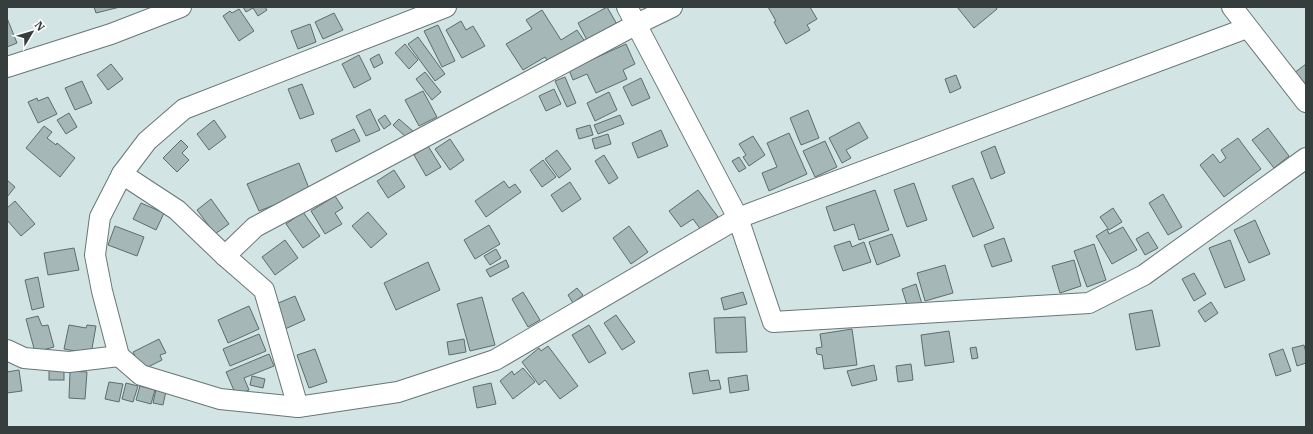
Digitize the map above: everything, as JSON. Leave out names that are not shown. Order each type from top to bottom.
[{"type":"street","points":[[7,67],[111,34],[181,7]]},
{"type":"street","points":[[446,7],[184,109],[147,141],[122,174],[100,217],[95,255],[102,291],[119,356],[141,375],[220,399],[298,407],[398,392],[495,360],[738,218],[1242,14],[1306,102]]},
{"type":"street","points":[[627,7],[738,218],[773,322],[1089,303],[1144,275],[1306,158]]},
{"type":"street","points":[[224,256],[255,227],[637,24],[672,7]]},
{"type":"street","points":[[122,174],[177,210],[224,256],[264,290],[298,407]]},
{"type":"street","points":[[7,350],[24,358],[69,362],[119,356]]},
{"type":"building","points":[[94,7],[120,7],[96,13]]},
{"type":"building","points":[[243,7],[265,7],[267,10],[258,16],[253,8],[246,12]]},
{"type":"building","points":[[607,7],[618,26],[588,42],[578,23]]},
{"type":"building","points":[[768,7],[810,7],[817,19],[807,25],[810,30],[786,44]]},
{"type":"building","points":[[957,7],[996,7],[997,9],[974,28]]},
{"type":"building","points":[[239,9],[254,31],[239,41],[223,16],[230,11],[232,13]]},
{"type":"building","points":[[542,10],[561,40],[577,30],[586,43],[550,65],[545,57],[523,70],[506,44],[532,29],[526,20]]},
{"type":"building","points":[[334,13],[343,30],[323,39],[315,22]]},
{"type":"building","points":[[7,18],[17,43],[7,47]]},
{"type":"building","points":[[461,21],[466,30],[473,26],[485,46],[462,58],[446,30]]},
{"type":"building","points":[[310,24],[316,42],[298,49],[291,31]]},
{"type":"building","points":[[438,25],[455,61],[442,67],[424,31]]},
{"type":"building","points":[[418,37],[445,74],[435,81],[408,44]]},
{"type":"building","points":[[405,44],[418,60],[409,69],[395,53]]},
{"type":"building","points":[[626,44],[635,64],[623,70],[627,79],[596,93],[587,74],[573,80],[569,70]]},
{"type":"building","points":[[379,54],[383,63],[374,68],[370,59]]},
{"type":"building","points":[[359,55],[371,79],[354,88],[342,64]]},
{"type":"building","points":[[111,64],[123,79],[108,90],[97,75]]},
{"type":"building","points":[[1306,64],[1306,88],[1294,73]]},
{"type":"building","points":[[425,72],[441,92],[432,100],[416,79]]},
{"type":"building","points":[[956,75],[961,88],[950,93],[945,79]]},
{"type":"building","points":[[565,77],[576,103],[567,107],[555,81]]},
{"type":"building","points":[[641,78],[650,98],[632,106],[623,87]]},
{"type":"building","points":[[82,81],[92,103],[75,110],[65,88]]},
{"type":"building","points":[[302,84],[314,114],[300,119],[288,89]]},
{"type":"building","points":[[554,89],[561,104],[546,111],[539,96]]},
{"type":"building","points":[[423,91],[437,117],[419,126],[405,100]]},
{"type":"building","points":[[609,92],[617,110],[595,121],[587,103]]},
{"type":"building","points":[[48,97],[57,114],[38,123],[28,102],[37,98],[38,101]]},
{"type":"building","points":[[370,109],[380,130],[366,136],[356,116]]},
{"type":"building","points":[[808,110],[819,138],[801,145],[790,118]]},
{"type":"building","points":[[69,113],[77,127],[66,134],[57,120]]},
{"type":"building","points":[[385,115],[391,124],[384,129],[378,120]]},
{"type":"building","points":[[620,115],[624,124],[598,134],[594,125]]},
{"type":"building","points":[[399,119],[414,132],[408,139],[393,125]]},
{"type":"building","points":[[214,120],[226,137],[209,150],[197,134]]},
{"type":"building","points":[[859,122],[868,138],[846,150],[851,158],[842,163],[829,138]]},
{"type":"building","points":[[590,125],[593,135],[579,139],[576,129]]},
{"type":"building","points":[[44,126],[52,132],[47,138],[56,145],[57,143],[75,158],[60,177],[26,148]]},
{"type":"building","points":[[1268,128],[1289,156],[1274,168],[1252,140]]},
{"type":"building","points":[[354,129],[360,141],[336,152],[331,140]]},
{"type":"building","points":[[661,130],[668,146],[638,158],[632,143]]},
{"type":"building","points":[[789,133],[807,174],[769,191],[762,173],[777,167],[767,143]]},
{"type":"building","points":[[608,134],[611,144],[595,149],[592,139]]},
{"type":"building","points":[[753,136],[765,155],[749,166],[743,157],[746,155],[739,144]]},
{"type":"building","points":[[1238,138],[1261,169],[1224,197],[1200,165],[1213,154],[1220,163],[1226,158],[1221,150]]},
{"type":"building","points":[[450,139],[464,160],[450,170],[435,149]]},
{"type":"building","points":[[181,140],[188,147],[182,153],[189,160],[177,172],[163,158]]},
{"type":"building","points":[[825,141],[837,167],[815,177],[803,151]]},
{"type":"building","points":[[428,146],[441,167],[426,176],[414,155]]},
{"type":"building","points":[[995,146],[1005,173],[991,179],[981,152]]},
{"type":"building","points":[[557,150],[571,169],[559,178],[545,159]]},
{"type":"building","points":[[604,155],[618,178],[609,184],[595,161]]},
{"type":"building","points":[[739,157],[746,168],[739,172],[732,161]]},
{"type":"building","points":[[543,160],[556,177],[542,187],[530,170]]},
{"type":"building","points":[[299,163],[310,191],[259,211],[247,184]]},
{"type":"building","points":[[394,170],[405,187],[388,198],[377,181]]},
{"type":"building","points":[[973,178],[994,228],[973,237],[952,186]]},
{"type":"building","points":[[7,180],[15,187],[7,197]]},
{"type":"building","points":[[504,181],[509,188],[515,184],[521,192],[486,217],[475,201]]},
{"type":"building","points":[[570,182],[581,199],[562,212],[551,195]]},
{"type":"building","points":[[914,183],[927,220],[907,227],[894,190]]},
{"type":"building","points":[[698,190],[718,217],[701,230],[693,219],[681,227],[669,211]]},
{"type":"building","points":[[875,190],[889,230],[859,240],[854,224],[834,231],[826,207]]},
{"type":"building","points":[[1163,194],[1182,227],[1168,235],[1149,203]]},
{"type":"building","points":[[335,196],[343,208],[335,213],[342,224],[325,234],[311,211]]},
{"type":"building","points":[[211,199],[229,224],[215,234],[197,210]]},
{"type":"building","points":[[15,201],[35,224],[21,236],[7,220],[7,208]]},
{"type":"building","points":[[141,203],[164,213],[156,230],[133,219]]},
{"type":"building","points":[[1113,208],[1122,222],[1109,230],[1100,217]]},
{"type":"building","points":[[303,212],[320,236],[303,248],[286,224]]},
{"type":"building","points":[[368,212],[387,234],[371,248],[352,226]]},
{"type":"building","points":[[1255,220],[1270,254],[1249,263],[1234,230]]},
{"type":"building","points":[[489,225],[500,244],[475,259],[464,240]]},
{"type":"building","points":[[115,226],[144,237],[137,256],[108,245]]},
{"type":"building","points":[[629,226],[648,252],[631,264],[613,238]]},
{"type":"building","points":[[1123,227],[1137,250],[1112,264],[1096,236],[1107,229],[1109,234]]},
{"type":"building","points":[[1148,232],[1158,248],[1145,255],[1136,239]]},
{"type":"building","points":[[892,234],[900,256],[877,265],[869,242]]},
{"type":"building","points":[[1004,238],[1012,261],[992,267],[984,245]]},
{"type":"building","points":[[285,240],[298,258],[275,275],[262,257]]},
{"type":"building","points":[[1230,240],[1245,280],[1225,288],[1209,248]]},
{"type":"building","points":[[850,241],[852,247],[864,242],[871,262],[843,271],[834,246]]},
{"type":"building","points":[[1094,244],[1106,280],[1087,287],[1074,251]]},
{"type":"building","points":[[74,248],[79,270],[48,275],[44,253]]},
{"type":"building","points":[[496,249],[501,258],[490,265],[484,256]]},
{"type":"building","points":[[506,260],[509,267],[490,277],[486,270]]},
{"type":"building","points":[[1074,260],[1081,286],[1060,293],[1052,266]]},
{"type":"building","points":[[428,262],[440,290],[396,310],[384,283]]},
{"type":"building","points":[[945,265],[953,293],[925,301],[917,273]]},
{"type":"building","points":[[1194,273],[1206,294],[1194,301],[1182,279]]},
{"type":"building","points":[[38,277],[44,307],[32,310],[25,280]]},
{"type":"building","points":[[916,284],[922,304],[908,308],[902,289]]},
{"type":"building","points":[[577,288],[583,295],[573,303],[568,295]]},
{"type":"building","points":[[523,292],[540,320],[528,327],[512,299]]},
{"type":"building","points":[[743,292],[747,304],[724,310],[721,298]]},
{"type":"building","points":[[295,296],[305,320],[285,329],[276,304]]},
{"type":"building","points":[[482,297],[495,345],[470,351],[457,304]]},
{"type":"building","points":[[1211,302],[1218,313],[1205,322],[1198,311]]},
{"type":"building","points":[[249,306],[259,329],[228,343],[218,320]]},
{"type":"building","points":[[1152,310],[1160,346],[1136,350],[1129,314]]},
{"type":"building","points":[[616,315],[635,342],[622,350],[604,323]]},
{"type":"building","points":[[38,316],[42,326],[48,325],[54,347],[35,352],[26,319]]},
{"type":"building","points":[[745,317],[747,352],[716,353],[714,318]]},
{"type":"building","points":[[69,325],[86,328],[87,325],[96,326],[91,354],[64,349]]},
{"type":"building","points":[[589,325],[606,353],[589,363],[572,335]]},
{"type":"building","points":[[852,329],[857,365],[824,369],[822,355],[817,354],[816,348],[822,347],[820,334]]},
{"type":"building","points":[[949,331],[954,362],[925,366],[921,335]]},
{"type":"building","points":[[259,334],[266,351],[230,366],[223,349]]},
{"type":"building","points":[[159,339],[166,353],[160,355],[162,360],[142,370],[133,352]]},
{"type":"building","points":[[464,339],[466,352],[449,355],[447,342]]},
{"type":"building","points":[[1304,345],[1306,363],[1297,366],[1292,348]]},
{"type":"building","points":[[548,346],[578,386],[560,399],[545,380],[539,385],[522,362],[539,348],[541,351]]},
{"type":"building","points":[[976,347],[978,358],[972,359],[970,348]]},
{"type":"building","points":[[315,349],[327,382],[309,388],[297,355]]},
{"type":"building","points":[[1283,349],[1291,371],[1276,376],[1269,354]]},
{"type":"building","points":[[269,354],[274,366],[244,378],[249,390],[236,395],[226,372]]},
{"type":"building","points":[[911,364],[913,380],[898,382],[896,366]]},
{"type":"building","points":[[874,365],[877,380],[852,386],[847,371]]},
{"type":"building","points":[[49,366],[64,366],[64,380],[49,380]]},
{"type":"building","points":[[523,368],[535,382],[513,399],[500,381],[512,371],[514,375]]},
{"type":"building","points":[[19,370],[22,391],[7,393],[7,372]]},
{"type":"building","points":[[708,370],[710,381],[719,380],[721,389],[693,394],[689,373]]},
{"type":"building","points":[[70,371],[87,372],[85,399],[69,398]]},
{"type":"building","points":[[747,375],[749,390],[730,393],[728,378]]},
{"type":"building","points":[[252,376],[265,379],[263,388],[250,385]]},
{"type":"building","points":[[109,382],[123,384],[119,402],[105,399]]},
{"type":"building","points":[[126,383],[138,386],[133,402],[122,399]]},
{"type":"building","points":[[491,383],[496,404],[477,408],[473,387]]},
{"type":"building","points":[[140,386],[155,390],[151,404],[136,400]]},
{"type":"building","points":[[156,389],[166,391],[163,405],[153,403]]}]
